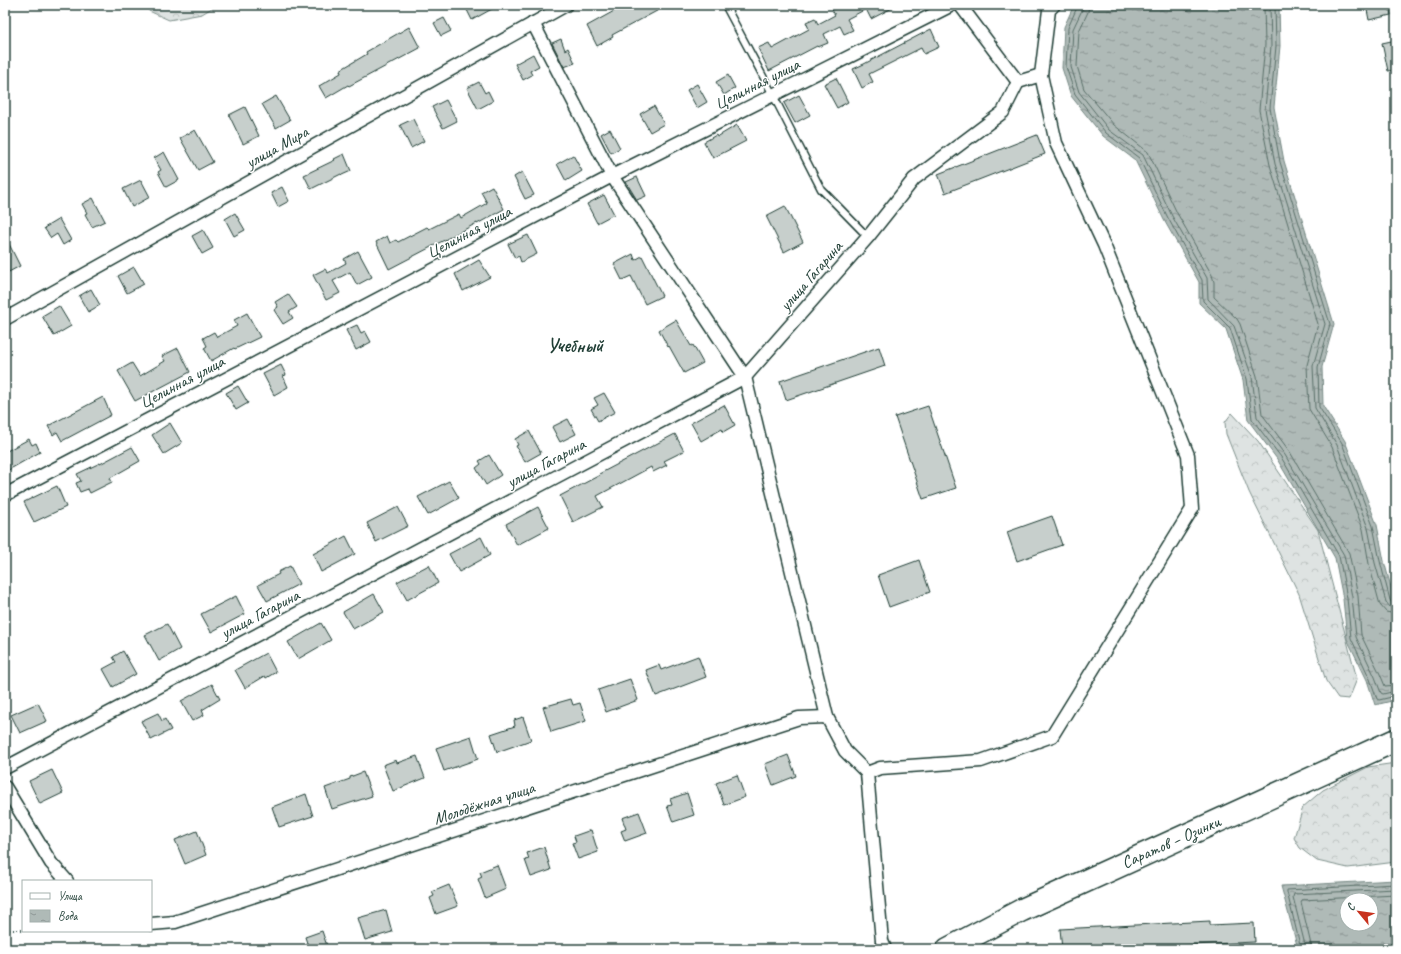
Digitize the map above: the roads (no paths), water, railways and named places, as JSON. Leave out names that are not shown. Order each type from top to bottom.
[{"type":"highway","name":"Саратов – Озинки","points":[[948,949],[1022,910],[1396,740]]},
{"type":"street","name":"улица Мира","points":[[5,319],[566,5]]},
{"type":"street","name":"Целинная улица","points":[[5,495],[612,176],[952,5]]},
{"type":"street","points":[[960,5],[1018,82],[1041,75]]},
{"type":"street","points":[[867,773],[880,768],[981,761],[1052,736],[1192,509],[1188,455],[1104,245],[1056,143],[1041,75],[1049,10],[1054,5]]},
{"type":"street","points":[[533,24],[612,176],[745,377],[827,717],[845,751],[867,773],[882,940],[885,949]]},
{"type":"street","name":"улица Гагарина","points":[[5,768],[745,377],[868,237],[914,179],[1003,112],[1018,82]]},
{"type":"street","name":"Молодёжная улица","points":[[152,924],[175,922],[799,718],[827,717]]},
{"type":"street","points":[[5,787],[51,864],[66,880]]},
{"type":"lane","points":[[725,5],[821,189],[868,237]]},
{"type":"water","points":[[1074,5],[1279,5],[1280,46],[1274,107],[1284,161],[1334,324],[1322,367],[1323,406],[1345,441],[1377,525],[1384,561],[1396,606],[1396,700],[1375,705],[1367,680],[1347,639],[1343,599],[1335,558],[1277,459],[1248,420],[1243,380],[1226,329],[1199,303],[1199,282],[1164,220],[1135,160],[1103,136],[1071,96],[1062,68],[1064,27]]},
{"type":"water","points":[[1396,880],[1396,949],[1298,949],[1281,886]]},
{"type":"district","name":"Учебный","points":[[575,346]]}]
